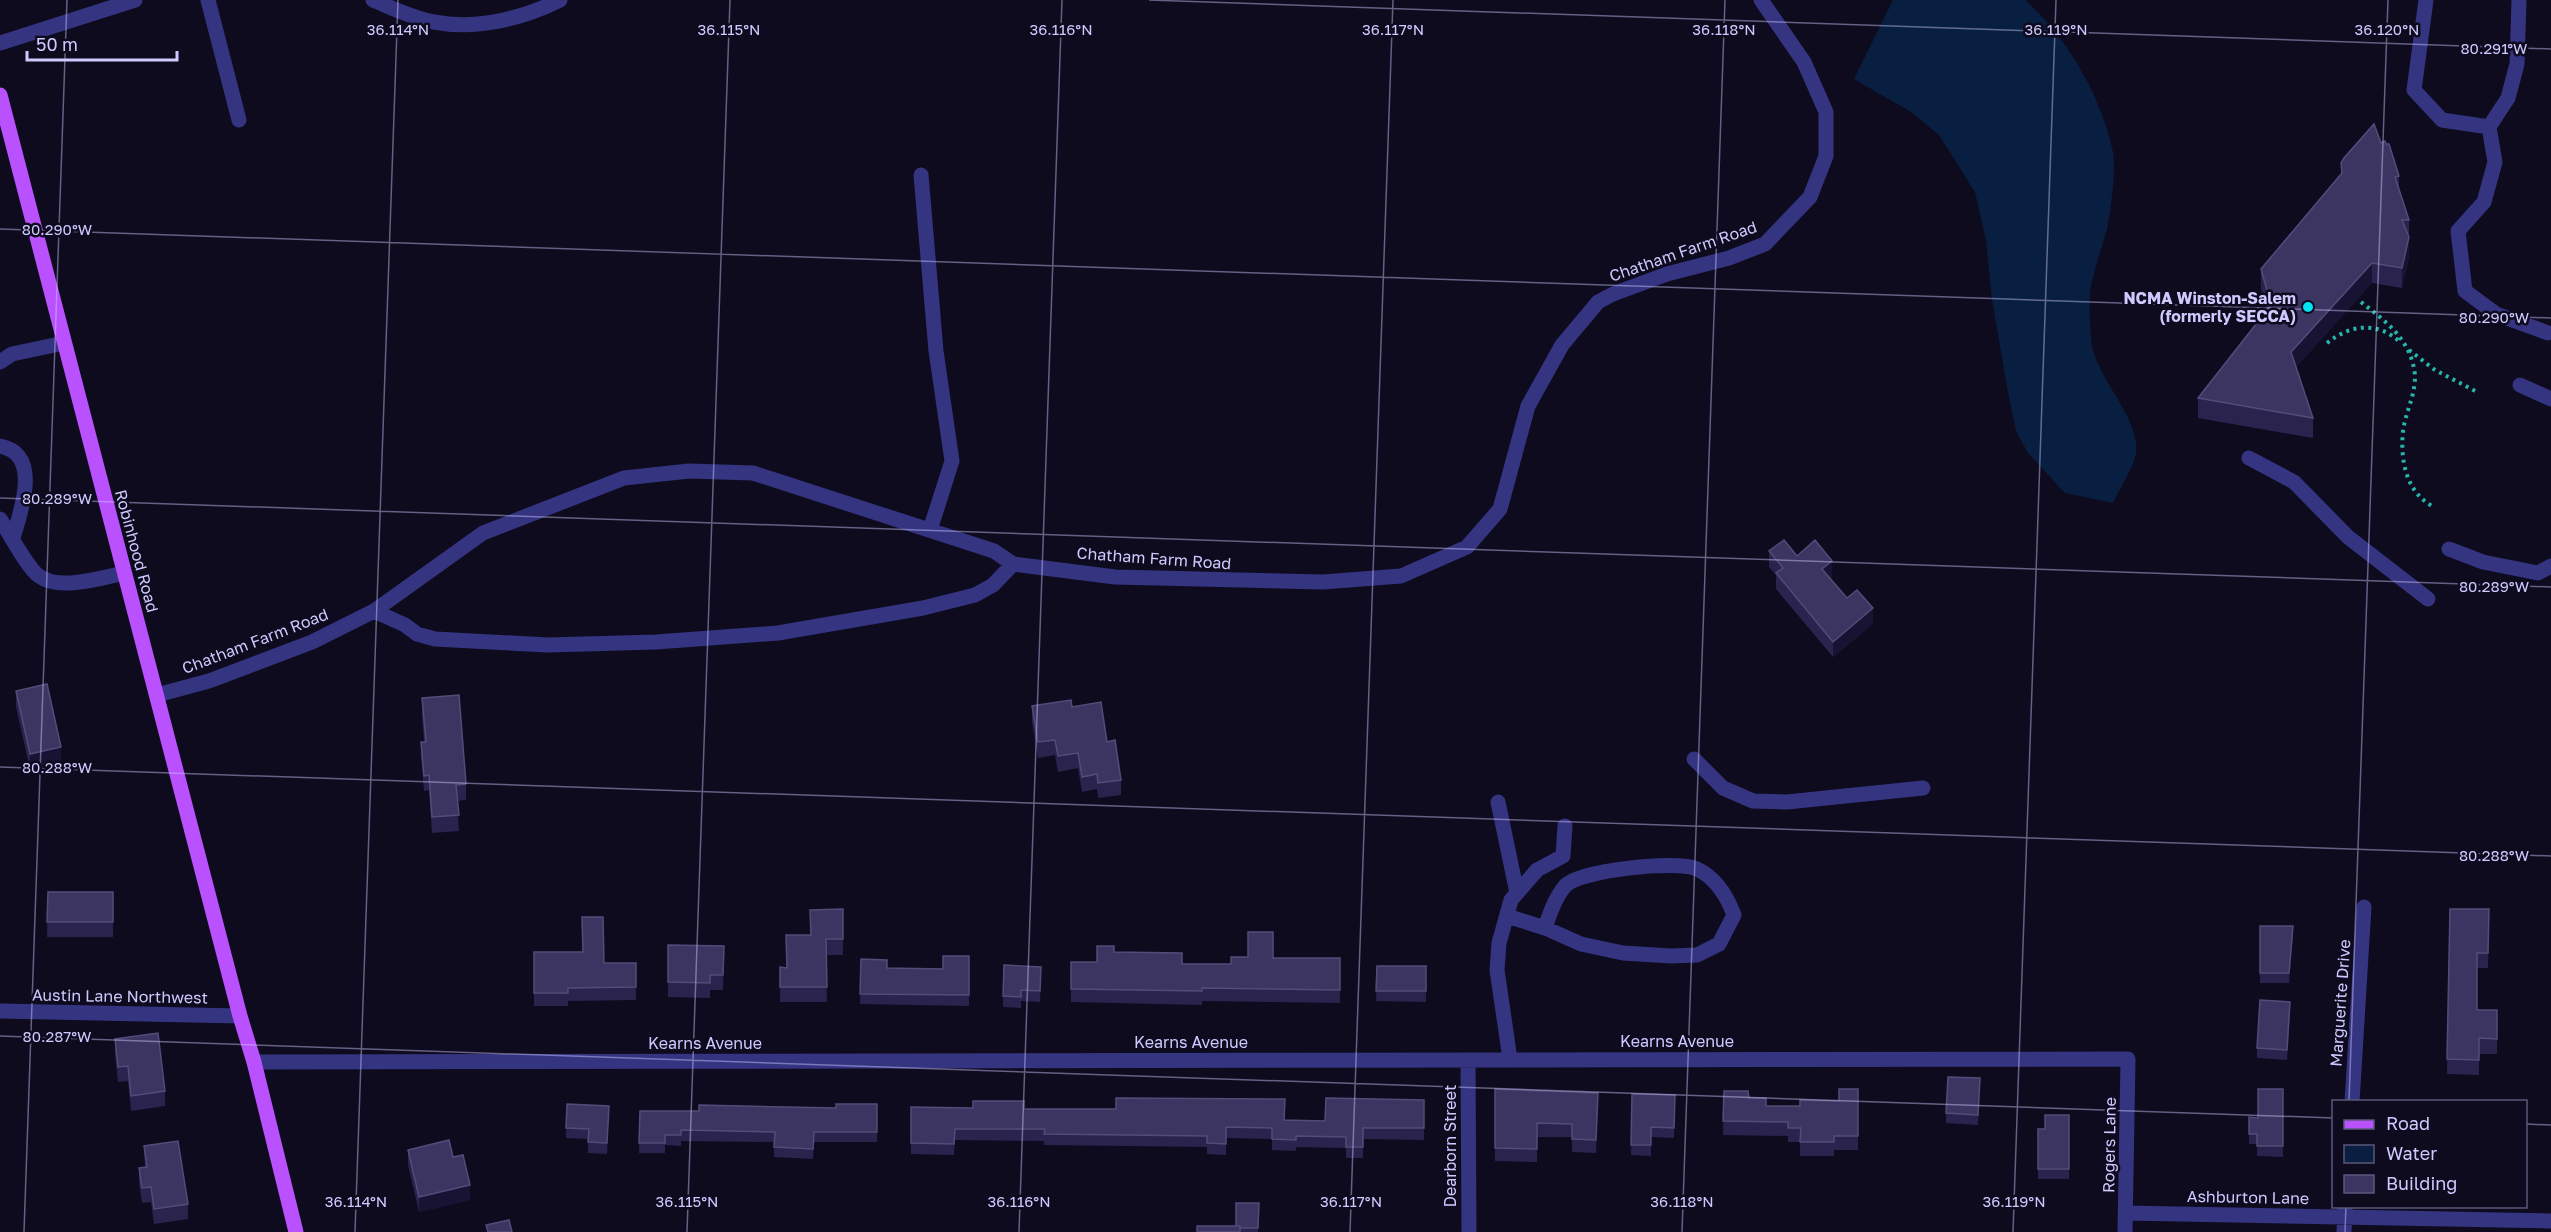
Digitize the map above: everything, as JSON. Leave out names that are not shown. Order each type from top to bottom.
[{"type":"main road","name":"Robinhood Road","points":[[0,95],[240,1016],[254,1062],[296,1232]]},
{"type":"street","points":[[0,43],[135,0]]},
{"type":"street","points":[[208,0],[239,120]]},
{"type":"street","points":[[373,0],[406,14],[434,22],[473,24],[511,20],[560,0]]},
{"type":"street","name":"Chatham Farm Road","points":[[157,695],[209,681],[312,642],[374,611],[483,533],[624,478],[689,471],[753,473],[994,551],[1013,564],[1115,577],[1323,582],[1401,576],[1467,547],[1500,509],[1528,406],[1562,345],[1598,302],[1667,274],[1729,258],[1765,244],[1810,197],[1826,156],[1826,112],[1804,62],[1761,0]]},
{"type":"street","points":[[2426,0],[2414,90],[2442,120],[2489,127]]},
{"type":"street","points":[[2519,0],[2517,64],[2508,98],[2489,127],[2495,162],[2484,202],[2458,231],[2465,291],[2496,315],[2548,333]]},
{"type":"street","points":[[921,175],[936,351],[952,461],[930,530]]},
{"type":"street","points":[[1,361],[12,354],[64,343]]},
{"type":"street","points":[[2520,385],[2551,399]]},
{"type":"street","points":[[0,446],[10,448],[19,456],[26,474],[22,508],[13,538]]},
{"type":"street","points":[[2249,458],[2294,482],[2348,537],[2428,599]]},
{"type":"street","points":[[0,519],[36,575],[50,583],[86,581],[124,573]]},
{"type":"street","points":[[2449,549],[2483,562],[2538,573],[2551,566]]},
{"type":"street","points":[[374,611],[405,625],[417,634],[435,639],[537,645],[656,642],[778,633],[923,608],[975,595],[993,585],[1013,564]]},
{"type":"street","points":[[1694,759],[1723,788],[1753,801],[1787,802],[1923,788]]},
{"type":"street","points":[[1498,802],[1517,893]]},
{"type":"street","points":[[1510,1059],[1497,970],[1500,943],[1511,900],[1537,870],[1563,856],[1565,826]]},
{"type":"street","points":[[1507,916],[1545,928],[1581,944],[1623,953],[1697,955],[1719,944],[1734,915],[1729,901],[1714,881],[1696,869],[1669,865],[1589,875],[1567,884],[1553,904],[1545,928]]},
{"type":"street","name":"Marguerite Drive","points":[[2352,1100],[2364,907]]},
{"type":"street","name":"Austin Lane Northwest","points":[[0,1011],[240,1016]]},
{"type":"street","name":"Kearns Avenue","points":[[254,1062],[2128,1059]]},
{"type":"street","name":"Rogers Lane","points":[[2125,1232],[2128,1059]]},
{"type":"street","name":"Dearborn Street","points":[[1468,1060],[1468,1232]]},
{"type":"street","name":"Ashburton Lane","points":[[2125,1213],[2551,1221]]},
{"type":"path","points":[[2361,303],[2391,326],[2407,348],[2413,362],[2416,383],[2403,432],[2403,456],[2409,484],[2421,501],[2434,507]]},
{"type":"path","points":[[2327,343],[2344,332],[2360,326],[2385,331],[2435,370],[2479,393]]},
{"type":"water","points":[[1893,0],[2025,0],[2041,15],[2069,50],[2091,89],[2108,131],[2114,169],[2107,229],[2090,292],[2092,345],[2102,372],[2127,416],[2136,445],[2133,464],[2113,503],[2065,493],[2028,453],[2016,431],[2007,387],[1992,299],[1986,240],[1975,192],[1939,135],[1911,112],[1854,79]]},
{"type":"building","name":"NCMA Winston-Salem (formerly SECCA)","points":[[2374,124],[2381,143],[2385,141],[2389,144],[2399,176],[2395,177],[2409,220],[2402,220],[2409,237],[2402,268],[2372,263],[2291,352],[2313,418],[2198,398],[2271,305],[2261,269],[2342,173],[2341,163],[2344,158]]},
{"type":"building","points":[[1784,540],[1797,556],[1815,540],[1832,561],[1822,569],[1847,598],[1857,590],[1873,608],[1833,642],[1776,573],[1783,568],[1769,551]]},
{"type":"building","points":[[47,684],[61,747],[30,754],[16,691]]},
{"type":"building","points":[[459,695],[466,784],[456,785],[459,815],[432,817],[429,775],[424,776],[421,742],[426,742],[422,698]]},
{"type":"building","points":[[1071,700],[1072,707],[1101,702],[1107,742],[1115,740],[1121,780],[1098,783],[1097,774],[1082,777],[1078,753],[1058,756],[1055,740],[1038,742],[1032,706]]},
{"type":"building","points":[[48,892],[113,892],[113,922],[47,922]]},
{"type":"building","points":[[843,909],[843,939],[826,939],[827,987],[780,987],[780,967],[787,968],[786,935],[811,935],[810,910]]},
{"type":"building","points":[[2450,909],[2489,909],[2488,953],[2477,953],[2477,1010],[2497,1010],[2497,1039],[2479,1038],[2479,1060],[2447,1059]]},
{"type":"building","points":[[582,917],[603,917],[604,963],[636,963],[636,987],[568,988],[568,993],[534,993],[534,952],[583,952]]},
{"type":"building","points":[[2260,926],[2293,926],[2289,973],[2260,973]]},
{"type":"building","points":[[1248,932],[1273,932],[1273,958],[1340,958],[1340,990],[1071,989],[1071,962],[1097,962],[1097,946],[1114,946],[1114,952],[1182,953],[1182,964],[1231,964],[1231,957],[1248,957]]},
{"type":"building","points":[[668,945],[724,946],[723,975],[710,975],[710,983],[668,982]]},
{"type":"building","points":[[943,956],[969,956],[969,995],[860,994],[861,959],[887,960],[887,968],[943,969]]},
{"type":"building","points":[[1004,965],[1041,967],[1040,991],[1021,990],[1021,997],[1003,996]]},
{"type":"building","points":[[1377,966],[1426,966],[1426,991],[1376,991]]},
{"type":"building","points":[[2260,1000],[2290,1002],[2287,1050],[2257,1048]]},
{"type":"building","points":[[158,1033],[165,1091],[131,1096],[128,1066],[118,1067],[115,1039]]},
{"type":"building","points":[[1948,1077],[1980,1078],[1978,1115],[1946,1113]]},
{"type":"building","points":[[1495,1089],[1598,1093],[1596,1140],[1572,1139],[1572,1124],[1537,1123],[1537,1149],[1495,1148]]},
{"type":"building","points":[[1839,1089],[1858,1089],[1858,1136],[1834,1136],[1834,1142],[1800,1142],[1801,1128],[1788,1128],[1788,1122],[1723,1121],[1724,1091],[1748,1091],[1749,1098],[1766,1098],[1766,1106],[1800,1106],[1800,1100],[1839,1101]]},
{"type":"building","points":[[2258,1089],[2283,1089],[2283,1146],[2257,1146],[2257,1134],[2249,1134],[2249,1117],[2258,1118]]},
{"type":"building","points":[[1632,1094],[1675,1095],[1674,1128],[1651,1127],[1651,1145],[1631,1145]]},
{"type":"building","points":[[1116,1098],[1285,1099],[1284,1120],[1325,1121],[1326,1098],[1424,1100],[1424,1128],[1363,1128],[1363,1147],[1346,1147],[1346,1137],[1296,1136],[1296,1140],[1272,1139],[1272,1128],[1226,1127],[1226,1144],[1207,1143],[1207,1136],[1044,1134],[1045,1129],[955,1129],[954,1144],[911,1143],[911,1107],[973,1108],[973,1101],[1024,1101],[1024,1109],[1116,1109]]},
{"type":"building","points":[[567,1104],[609,1106],[607,1143],[588,1142],[589,1129],[566,1128]]},
{"type":"building","points":[[836,1104],[877,1104],[877,1132],[814,1132],[813,1149],[774,1147],[775,1132],[681,1130],[681,1135],[665,1135],[665,1143],[639,1143],[640,1111],[699,1111],[699,1105],[836,1108]]},
{"type":"building","points":[[2045,1115],[2069,1115],[2069,1169],[2038,1169],[2038,1129],[2045,1129]]},
{"type":"building","points":[[449,1140],[453,1157],[463,1155],[470,1185],[419,1197],[408,1150]]},
{"type":"building","points":[[178,1141],[188,1204],[154,1209],[151,1187],[142,1188],[139,1168],[147,1167],[144,1146]]},
{"type":"building","points":[[1236,1203],[1259,1203],[1258,1228],[1236,1226]]},
{"type":"building","points":[[509,1220],[512,1232],[488,1232],[486,1225]]},
{"type":"building","points":[[1197,1226],[1240,1226],[1240,1232],[1197,1232]]},
{"type":"place","name":"NCMA Winston-Salem (formerly SECCA)","points":[[2308,307]]}]
